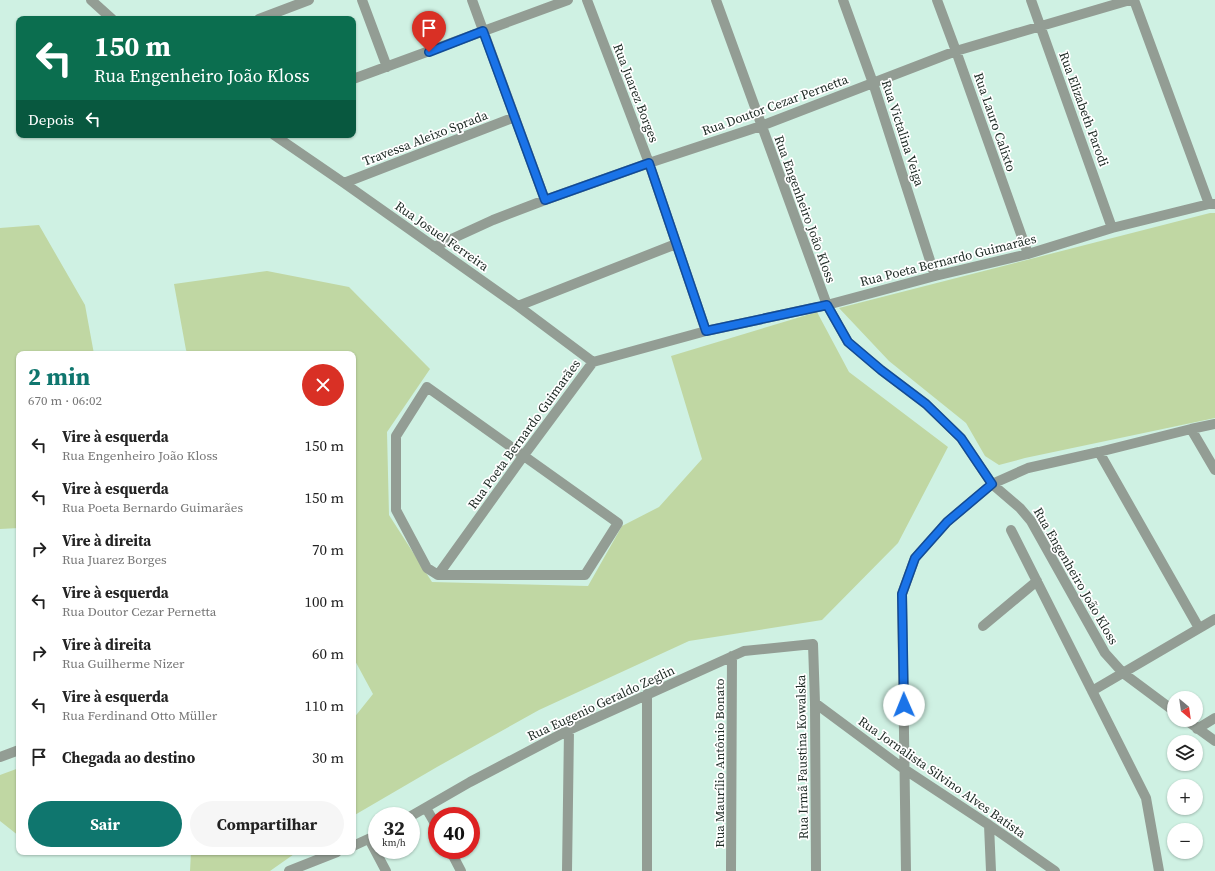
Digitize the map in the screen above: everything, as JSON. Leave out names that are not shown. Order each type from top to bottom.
[{"type":"street","points":[[91,0],[109,16]]},
{"type":"street","points":[[267,16],[309,0]]},
{"type":"street","points":[[362,0],[388,67]]},
{"type":"street","points":[[472,0],[545,200]]},
{"type":"street","points":[[356,78],[568,0]]},
{"type":"street","name":"Rua Juarez Borges","points":[[587,0],[649,163],[706,331]]},
{"type":"street","name":"Rua Engenheiro João Kloss","points":[[716,0],[827,305],[848,342],[881,370],[926,404],[961,438],[992,484],[1020,508],[1031,521],[1105,653],[1123,673],[1167,706]]},
{"type":"street","name":"Rua Victalina Veiga","points":[[843,0],[936,276]]},
{"type":"street","name":"Rua Lauro Calixto","points":[[937,0],[1028,254]]},
{"type":"street","name":"Rua Elizabeth Parodi","points":[[1031,0],[1112,228]]},
{"type":"street","name":"Rua Doutor Cezar Pernetta","points":[[434,247],[493,220],[545,200],[649,163],[761,126],[956,50],[1041,27],[1130,0]]},
{"type":"street","points":[[1134,0],[1212,204]]},
{"type":"street","name":"Travessa Aleixo Sprada","points":[[344,183],[515,117]]},
{"type":"street","name":"Rua Josuel Ferreira","points":[[278,138],[518,306],[593,362]]},
{"type":"street","name":"Rua Poeta Bernardo Guimarães","points":[[438,576],[524,455],[593,362],[706,331],[827,305],[936,276],[1028,254],[1112,228],[1212,204]]},
{"type":"street","points":[[518,306],[676,244]]},
{"type":"street","points":[[427,386],[524,455],[618,523],[585,575],[438,576],[427,568],[396,510],[396,436],[427,386]]},
{"type":"street","points":[[906,871],[902,594],[915,558],[947,522],[992,484],[1028,468],[1215,424]]},
{"type":"street","points":[[1191,429],[1215,470]]},
{"type":"street","points":[[1099,452],[1199,628]]},
{"type":"street","points":[[1011,530],[1146,798],[1159,871]]},
{"type":"street","points":[[983,626],[1037,581]]},
{"type":"street","points":[[1092,691],[1215,619]]},
{"type":"street","name":"Rua Eugenio Geraldo Zeglin","points":[[420,811],[470,782],[569,730],[732,656],[744,651],[813,644]]},
{"type":"street","name":"Rua Irmã Faustina Kowalska","points":[[813,644],[815,704],[816,871]]},
{"type":"street","name":"Rua Maurílio Antônio Bonato","points":[[731,871],[732,656]]},
{"type":"street","points":[[647,694],[647,871]]},
{"type":"street","name":"Rua Jornalista Silvino Alves Batista","points":[[815,704],[904,769],[1055,871]]},
{"type":"street","points":[[1197,729],[1215,718]]},
{"type":"street","points":[[1195,727],[1215,741]]},
{"type":"street","points":[[567,871],[569,730]]},
{"type":"street","points":[[0,758],[16,751]]},
{"type":"street","points":[[989,825],[991,871]]},
{"type":"street","points":[[356,845],[368,839]]},
{"type":"street","points":[[289,871],[329,855]]},
{"type":"street","points":[[381,859],[386,871]]},
{"type":"street","points":[[455,859],[461,871]]},
{"type":"green space","points":[[1210,213],[1215,213],[1215,418],[1025,458],[999,465],[985,456],[966,423],[889,361],[839,308]]},
{"type":"green space","points":[[39,225],[85,305],[93,351],[16,351],[16,528],[0,529],[0,228]]},
{"type":"green space","points":[[267,271],[349,287],[430,369],[387,432],[389,515],[432,582],[588,586],[622,526],[659,507],[702,459],[671,356],[817,312],[849,372],[948,447],[898,543],[822,620],[689,641],[539,710],[356,814],[356,715],[373,694],[356,663],[356,351],[186,350],[174,284]]},
{"type":"green space","points":[[16,769],[16,834],[0,821],[0,775]]},
{"type":"green space","points":[[191,855],[293,855],[270,871],[190,871]]},
{"type":"route","points":[[429,52],[483,31],[545,200],[649,163],[706,331],[827,305],[848,342],[881,370],[926,404],[961,438],[992,484],[947,522],[915,558],[902,594],[904,705]]}]
